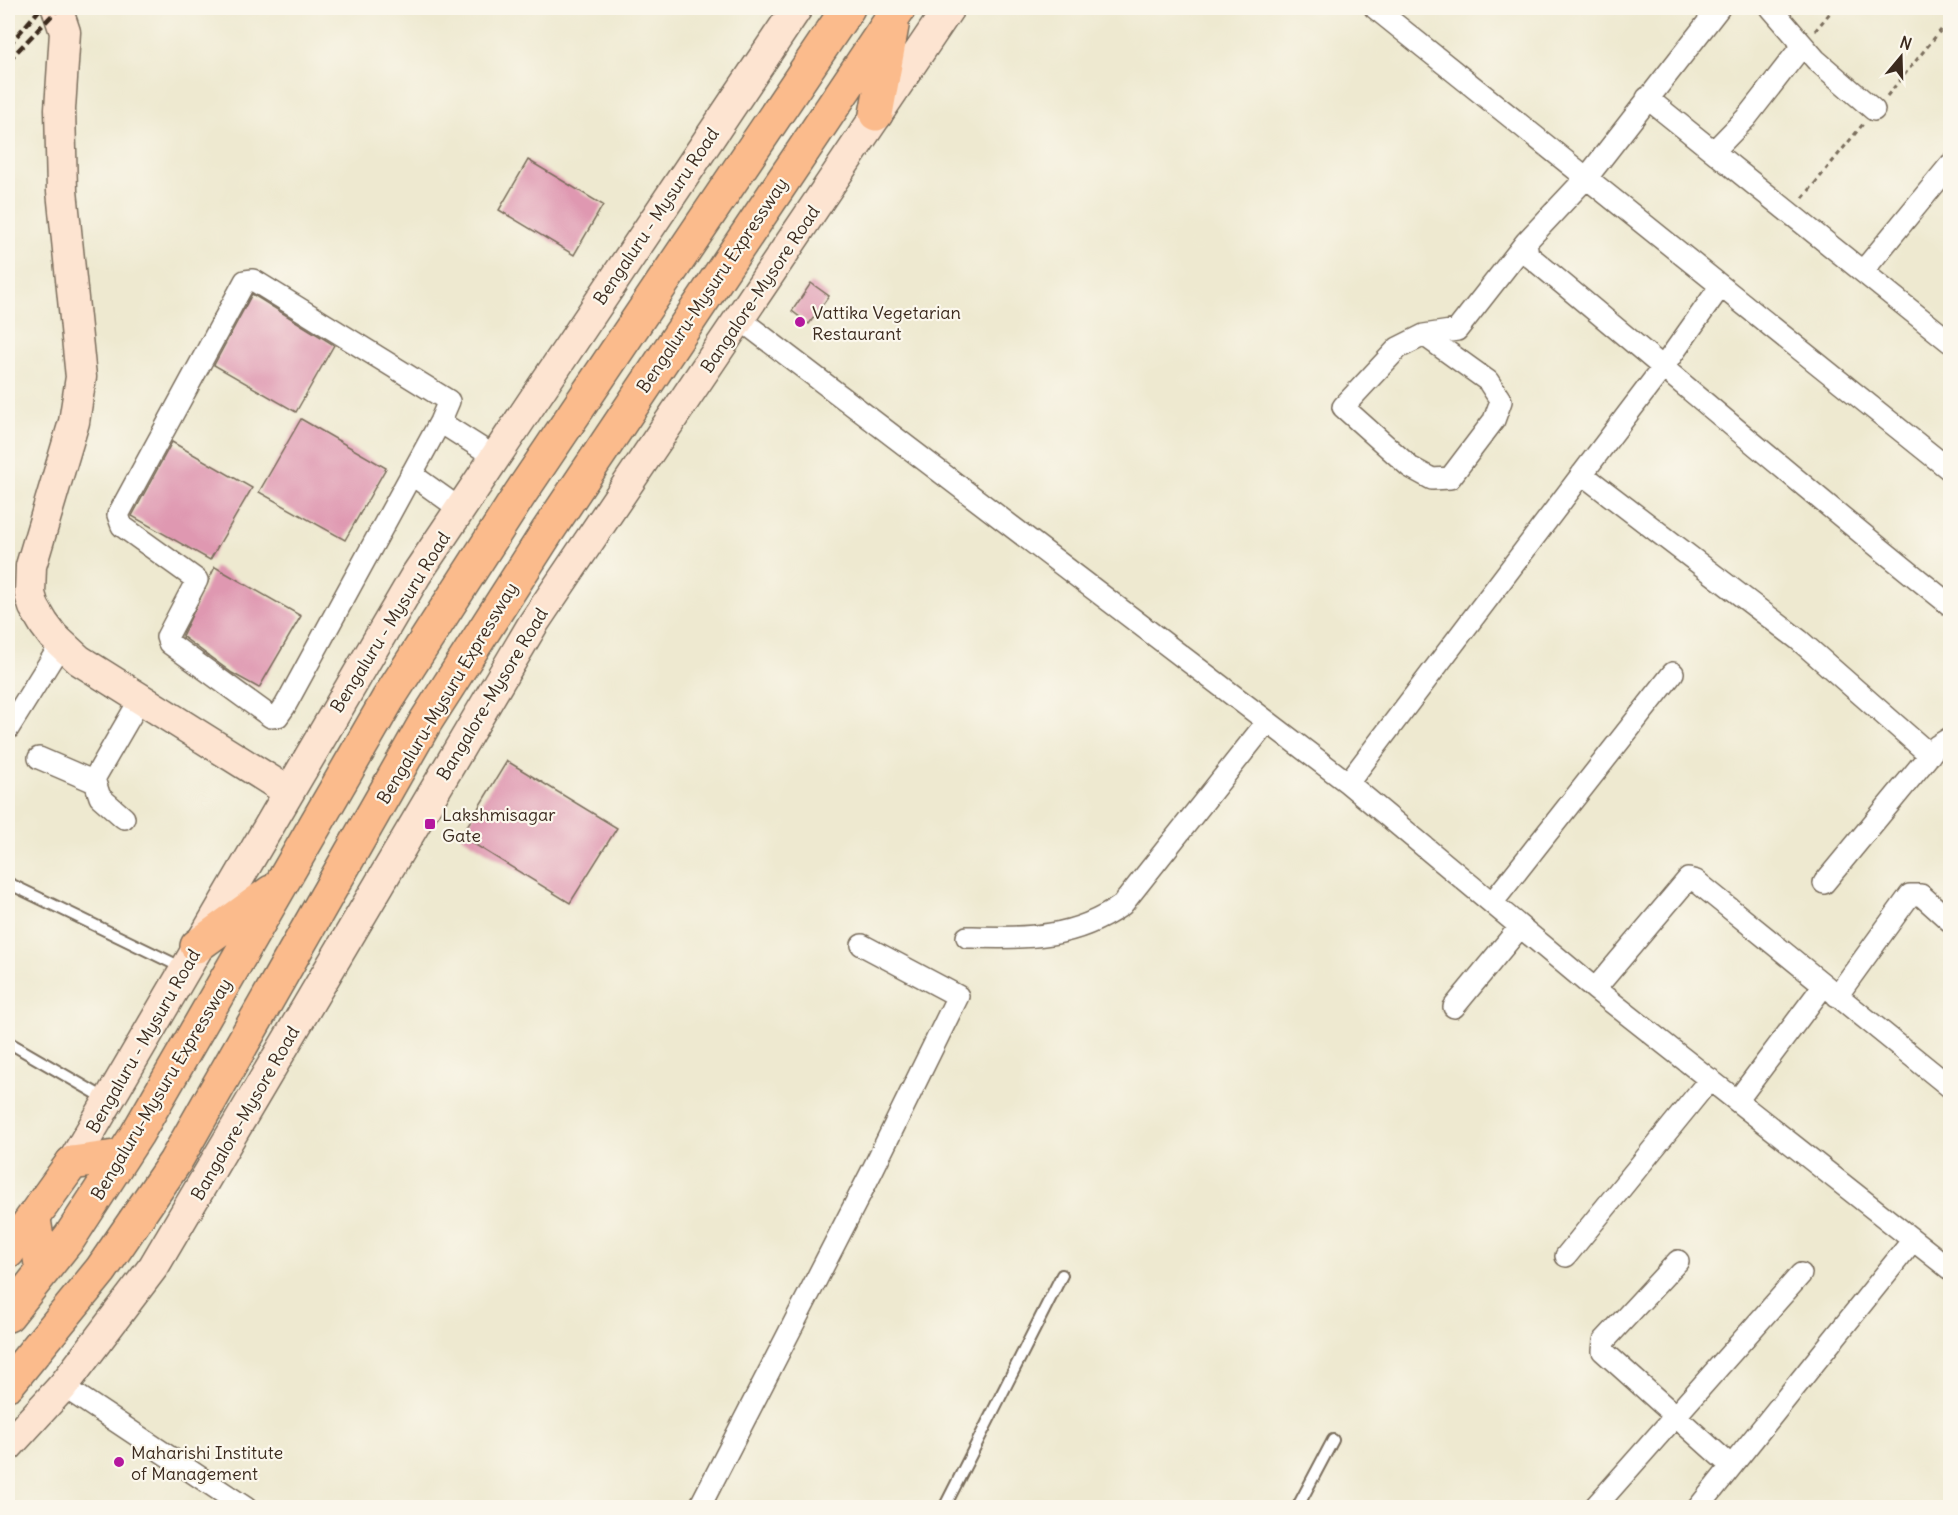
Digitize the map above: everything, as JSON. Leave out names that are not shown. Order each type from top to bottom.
[{"type":"main road","name":"Bengaluru-Mysuru Expressway","points":[[8,1315],[70,1237],[122,1156],[388,699],[520,494],[848,8]]},
{"type":"main road","name":"Bengaluru-Mysuru Expressway","points":[[8,1384],[101,1270],[175,1162],[426,721],[553,522],[897,11]]},
{"type":"main road","points":[[876,114],[897,11]]},
{"type":"main road","points":[[191,957],[282,883]]},
{"type":"main road","points":[[72,1163],[122,1156]]},
{"type":"main road","name":"Bengaluru - Mysuru Road","points":[[8,1252],[72,1163]]},
{"type":"main road","points":[[34,1218],[42,1271]]},
{"type":"street","points":[[57,8],[65,32],[60,110],[62,191],[81,377],[74,422],[31,566],[30,594],[34,607],[61,644],[79,660],[289,792]]},
{"type":"street","name":"Bengaluru - Mysuru Road","points":[[72,1163],[365,659],[460,509],[797,8]]},
{"type":"street","name":"Bangalore-Mysore Road","points":[[8,1446],[63,1386],[154,1266],[533,624],[741,320],[876,114],[949,8]]},
{"type":"street","points":[[1375,8],[1588,176],[1720,287],[1950,470]]},
{"type":"street","points":[[1424,335],[1488,381],[1501,401],[1494,420],[1450,478],[1432,479],[1410,467],[1343,407],[1398,348],[1424,335],[1457,330],[1526,243],[1588,176],[1719,8]]},
{"type":"street","points":[[1771,8],[1802,46],[1874,110]]},
{"type":"street","points":[[1714,151],[1746,118],[1802,46]]},
{"type":"street","points":[[1647,98],[1950,342]]},
{"type":"street","points":[[1863,271],[1950,165]]},
{"type":"street","points":[[1526,243],[1528,255],[1664,366],[1811,494],[1950,605]]},
{"type":"street","points":[[253,280],[446,397],[449,401],[440,422],[278,716],[271,717],[169,644],[167,637],[197,580],[119,522],[118,515],[245,281],[253,280]]},
{"type":"street","points":[[1348,783],[1664,366],[1720,287]]},
{"type":"street","points":[[741,320],[1348,783],[1595,989],[1950,1269]]},
{"type":"street","points":[[440,422],[495,457]]},
{"type":"street","points":[[411,474],[460,509]]},
{"type":"street","points":[[1582,474],[1798,640],[1930,755]]},
{"type":"street","points":[[8,729],[61,644]]},
{"type":"street","points":[[1492,903],[1673,673]]},
{"type":"street","points":[[124,818],[100,797],[94,779],[141,698]]},
{"type":"street","points":[[967,937],[1038,938],[1100,920],[1115,910],[1145,879],[1268,722]]},
{"type":"street","points":[[1824,883],[1930,755],[1945,739],[1950,738]]},
{"type":"street","points":[[39,758],[90,780],[94,779]]},
{"type":"street","points":[[1595,989],[1688,879],[1695,881],[1950,1088]]},
{"type":"street","points":[[1737,1101],[1910,895],[1921,895],[1950,921]]},
{"type":"street","points":[[1454,1007],[1520,927]]},
{"type":"street","points":[[699,1508],[872,1172],[958,996],[862,945]]},
{"type":"street","points":[[1566,1256],[1710,1079]]},
{"type":"street","points":[[1698,1508],[1914,1240]]},
{"type":"street","points":[[1678,1261],[1604,1341],[1604,1351],[1674,1417],[1731,1466]]},
{"type":"street","points":[[1594,1508],[1801,1274]]},
{"type":"street","points":[[63,1386],[246,1508]]},
{"type":"lane","points":[[8,883],[191,957]]},
{"type":"lane","points":[[8,1042],[110,1101]]},
{"type":"lane","points":[[944,1508],[1062,1275]]},
{"type":"lane","points":[[1298,1508],[1333,1440]]},
{"type":"path","points":[[1802,46],[1834,8]]},
{"type":"building","points":[[528,160],[603,205],[574,255],[499,210]]},
{"type":"building","points":[[811,283],[829,296],[809,324],[792,311]]},
{"type":"building","points":[[252,294],[334,345],[296,412],[214,365]]},
{"type":"building","points":[[301,419],[386,468],[345,540],[259,492]]},
{"type":"building","points":[[172,442],[252,488],[210,560],[132,516]]},
{"type":"building","points":[[215,567],[301,616],[259,688],[232,673],[182,636]]},
{"type":"building","points":[[507,761],[617,828],[570,903],[461,836]]},
{"type":"railway","points":[[8,46],[41,8]]},
{"type":"railway","points":[[8,61],[59,8]]},
{"type":"place","name":"Vattika Vegetarian Restaurant","points":[[800,322]]},
{"type":"place","name":"Lakshmisagar Gate","points":[[430,824]]},
{"type":"place","name":"Maharishi Institute of Management","points":[[119,1462]]}]
